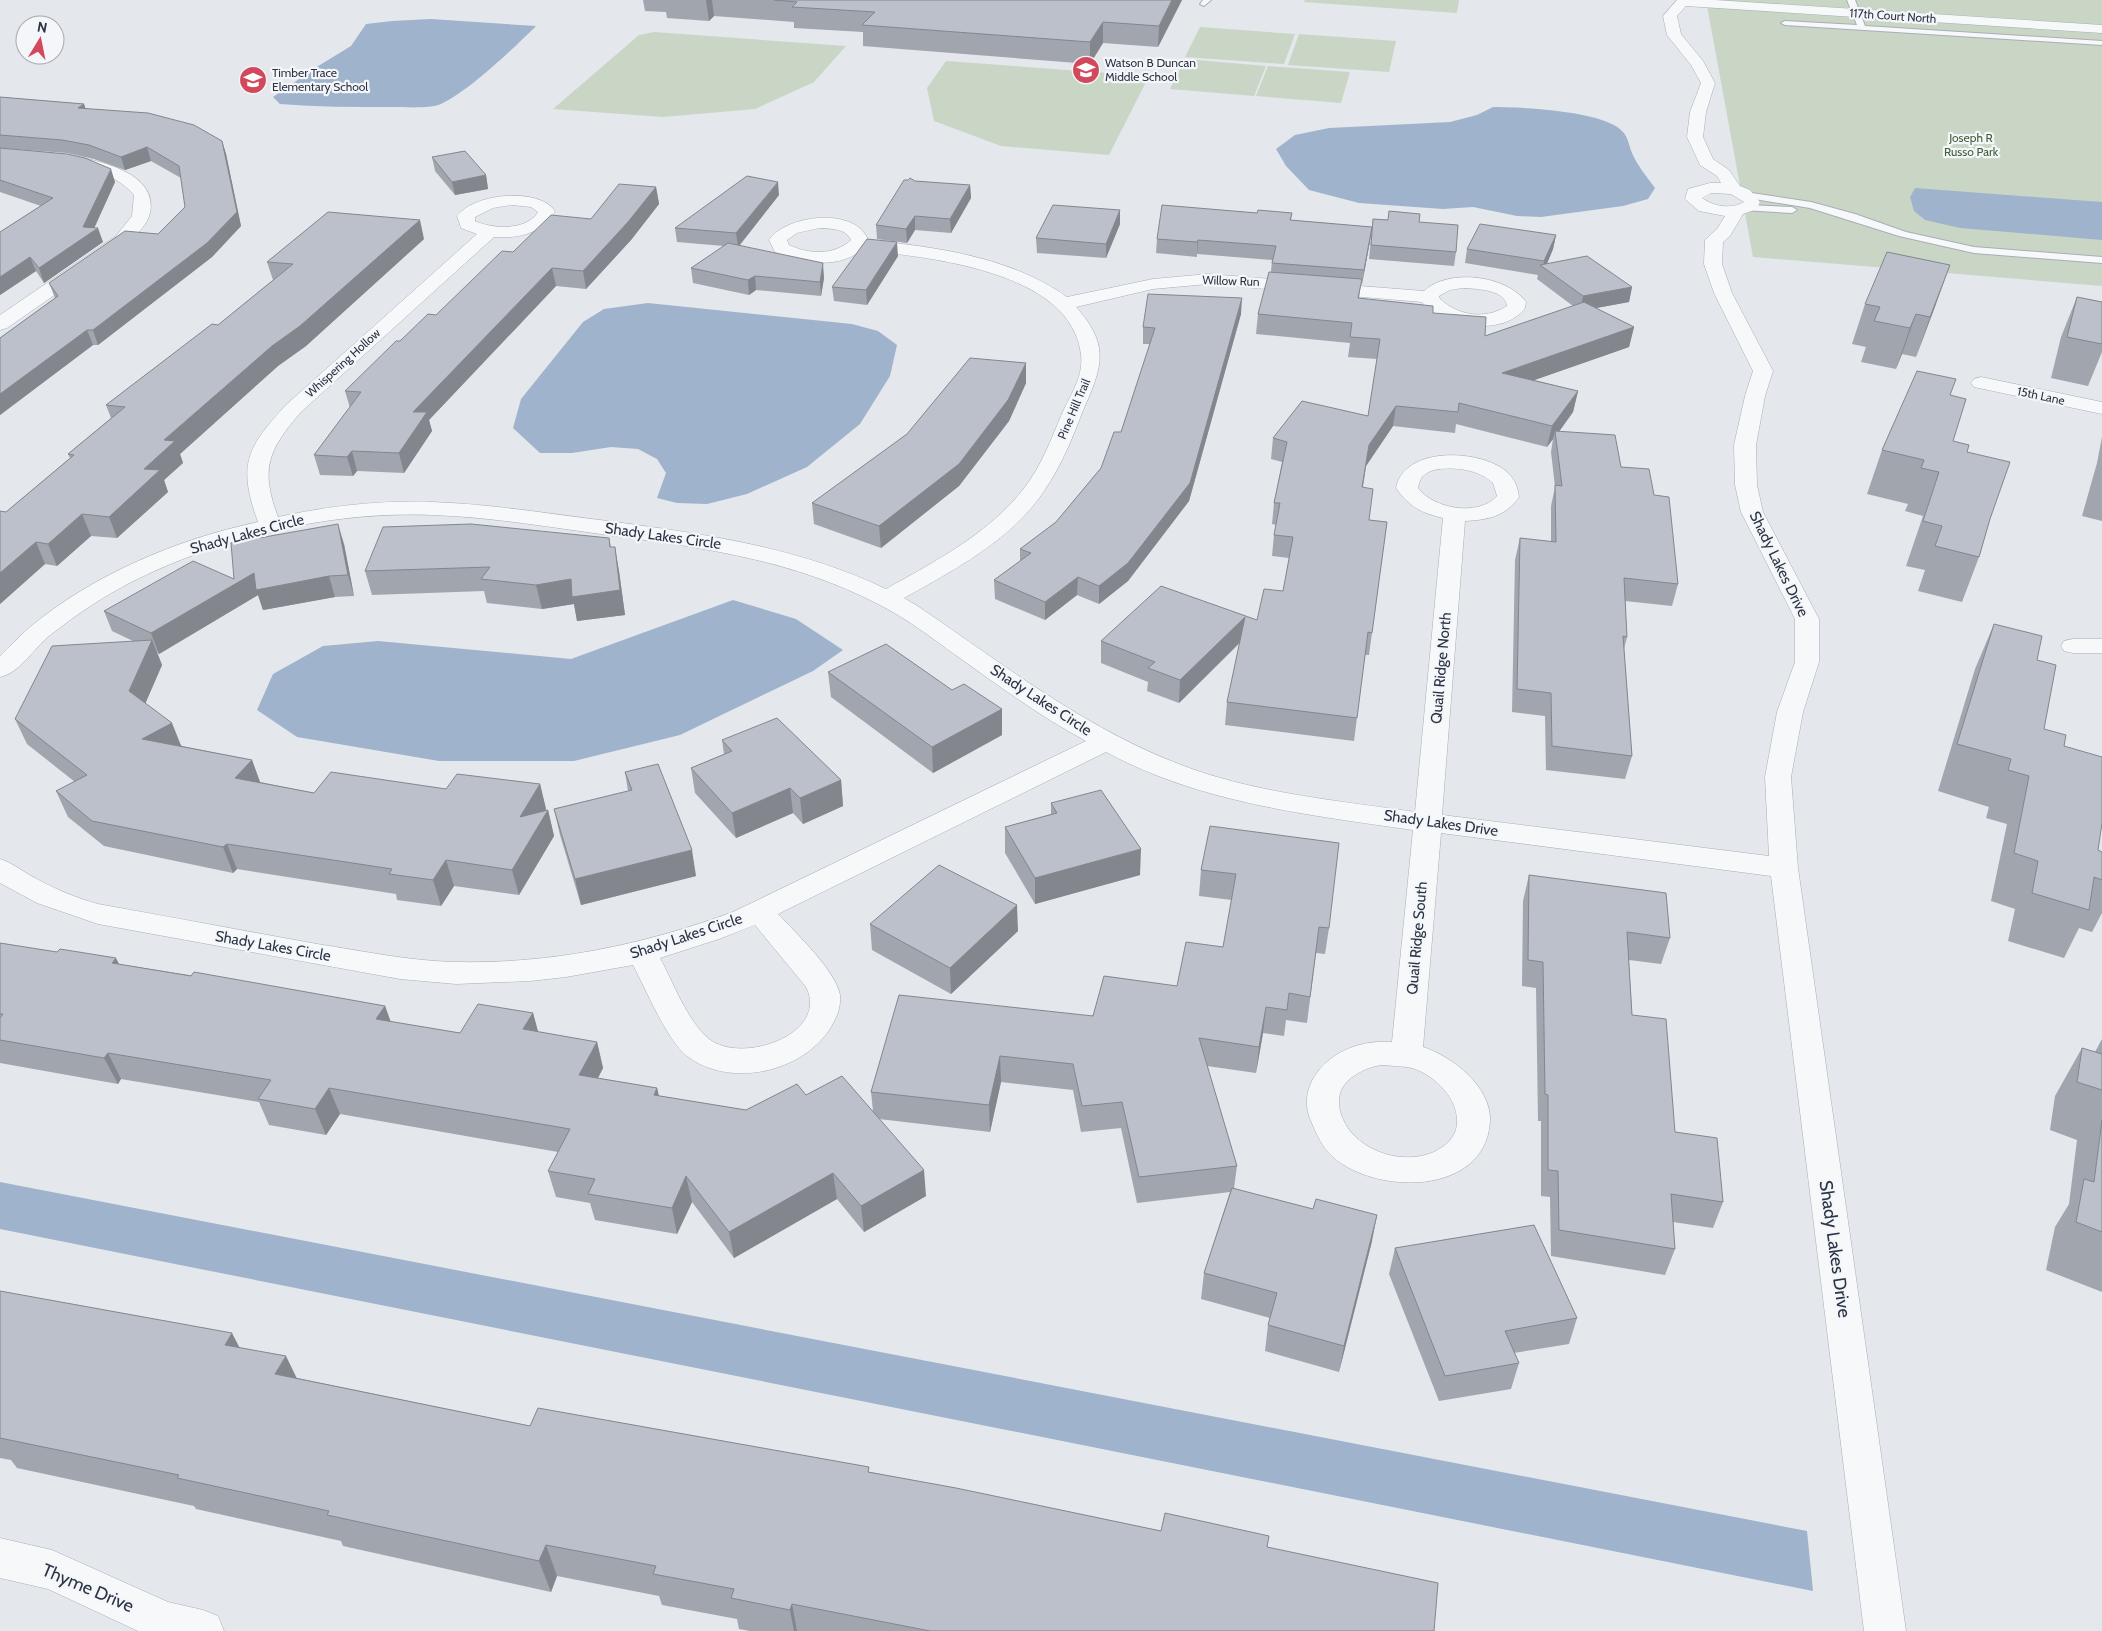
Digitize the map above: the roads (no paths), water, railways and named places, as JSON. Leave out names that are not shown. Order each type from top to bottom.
[{"type":"street","name":"117th Court North","points":[[1684,1],[1854,7],[2102,29]]},
{"type":"street","points":[[1684,1],[1670,16],[1674,35],[1698,64],[1708,83],[1698,112],[1695,138],[1706,162],[1722,173],[1741,201]]},
{"type":"street","points":[[0,154],[62,159],[116,172],[130,180],[138,188],[143,200],[142,212],[135,225],[122,240],[0,324]]},
{"type":"street","name":"Shady Lakes Drive","points":[[1706,162],[1702,171],[1705,217],[1713,264],[1723,294],[1763,371],[1755,396],[1745,445],[1746,485],[1752,512],[1807,619],[1807,662],[1790,712],[1778,777],[1784,868],[1885,1631]]},
{"type":"street","points":[[1718,188],[1741,201],[1724,232],[1705,217],[1718,188]]},
{"type":"street","name":"Whispering Hollow","points":[[270,525],[258,486],[258,463],[272,432],[294,408],[489,232]]},
{"type":"street","name":"Pine Hill Trail","points":[[857,244],[919,250],[982,264],[1023,279],[1046,291],[1063,304],[1077,320],[1087,337],[1091,355],[1089,373],[1049,468],[1029,497],[1011,516],[976,544],[887,598]]},
{"type":"street","name":"Willow Run","points":[[1063,304],[1153,284],[1208,279],[1430,297]]},
{"type":"street","name":"15th Lane","points":[[1981,383],[2102,408]]},
{"type":"street","name":"Shady Lakes Circle","points":[[0,670],[28,642],[53,621],[108,587],[177,554],[223,538],[270,525],[324,514],[370,509],[460,509],[749,548],[839,575],[911,612],[1062,716],[1106,742]]},
{"type":"street","name":"Quail Ridge North","points":[[1427,822],[1455,513]]},
{"type":"street","points":[[2073,646],[2102,646]]},
{"type":"street","name":"Shady Lakes Drive","points":[[1106,742],[1156,766],[1213,785],[1274,800],[1427,822],[1784,868]]},
{"type":"street","name":"Shady Lakes Circle","points":[[0,869],[17,882],[56,902],[98,914],[392,967],[454,973],[520,972],[586,964],[642,952],[714,930],[759,911],[1106,742]]},
{"type":"street","name":"Quail Ridge South","points":[[1407,1054],[1427,822]]},
{"type":"street","points":[[642,952],[685,1033],[698,1048],[718,1058],[742,1061],[768,1058],[794,1048],[817,1027],[824,1009],[824,991],[816,978],[759,911]]},
{"type":"street","points":[[1382,1053],[1407,1054],[1432,1063],[1453,1077],[1466,1092],[1474,1112],[1473,1132],[1457,1156],[1433,1168],[1407,1170],[1380,1166],[1355,1156],[1336,1139],[1322,1110],[1323,1091],[1333,1074],[1357,1057],[1382,1053]]},
{"type":"street","name":"Thyme Drive","points":[[0,1558],[52,1570],[165,1622],[203,1631]]},
{"type":"lane","points":[[1854,7],[1862,28]]},
{"type":"lane","points":[[1785,23],[2102,43]]},
{"type":"lane","points":[[1741,201],[1839,212],[1903,234],[1974,250],[2102,260]]},
{"type":"water","points":[[431,19],[536,26],[477,80],[452,98],[436,106],[308,106],[280,104],[273,97],[351,46],[366,24]]},
{"type":"water","points":[[1493,107],[1562,112],[1599,119],[1614,125],[1625,134],[1632,153],[1642,171],[1655,188],[1648,199],[1623,206],[1541,217],[1517,216],[1473,207],[1443,209],[1359,203],[1309,190],[1286,166],[1276,149],[1295,135],[1329,128],[1450,122],[1477,115]]},
{"type":"water","points":[[1915,188],[2102,202],[2102,240],[1960,228],[1925,220],[1914,211],[1910,197]]},
{"type":"water","points":[[648,303],[852,324],[878,331],[897,345],[890,376],[860,424],[807,467],[747,494],[707,504],[677,503],[657,498],[666,473],[657,459],[638,449],[611,447],[572,453],[540,453],[513,428],[521,399],[583,322],[604,309]]},
{"type":"water","points":[[733,600],[796,619],[843,650],[813,671],[680,735],[574,761],[439,761],[297,737],[257,710],[273,674],[323,646],[378,641],[571,659]]},
{"type":"water","points":[[0,1182],[1807,1531],[1813,1591],[0,1229]]},
{"type":"place","name":"Watson B Duncan Middle School","points":[[1086,70]]},
{"type":"place","name":"Timber Trace Elementary School","points":[[253,80]]},
{"type":"park label","name":"Joseph R Russo Park","points":[[1971,145]]}]
